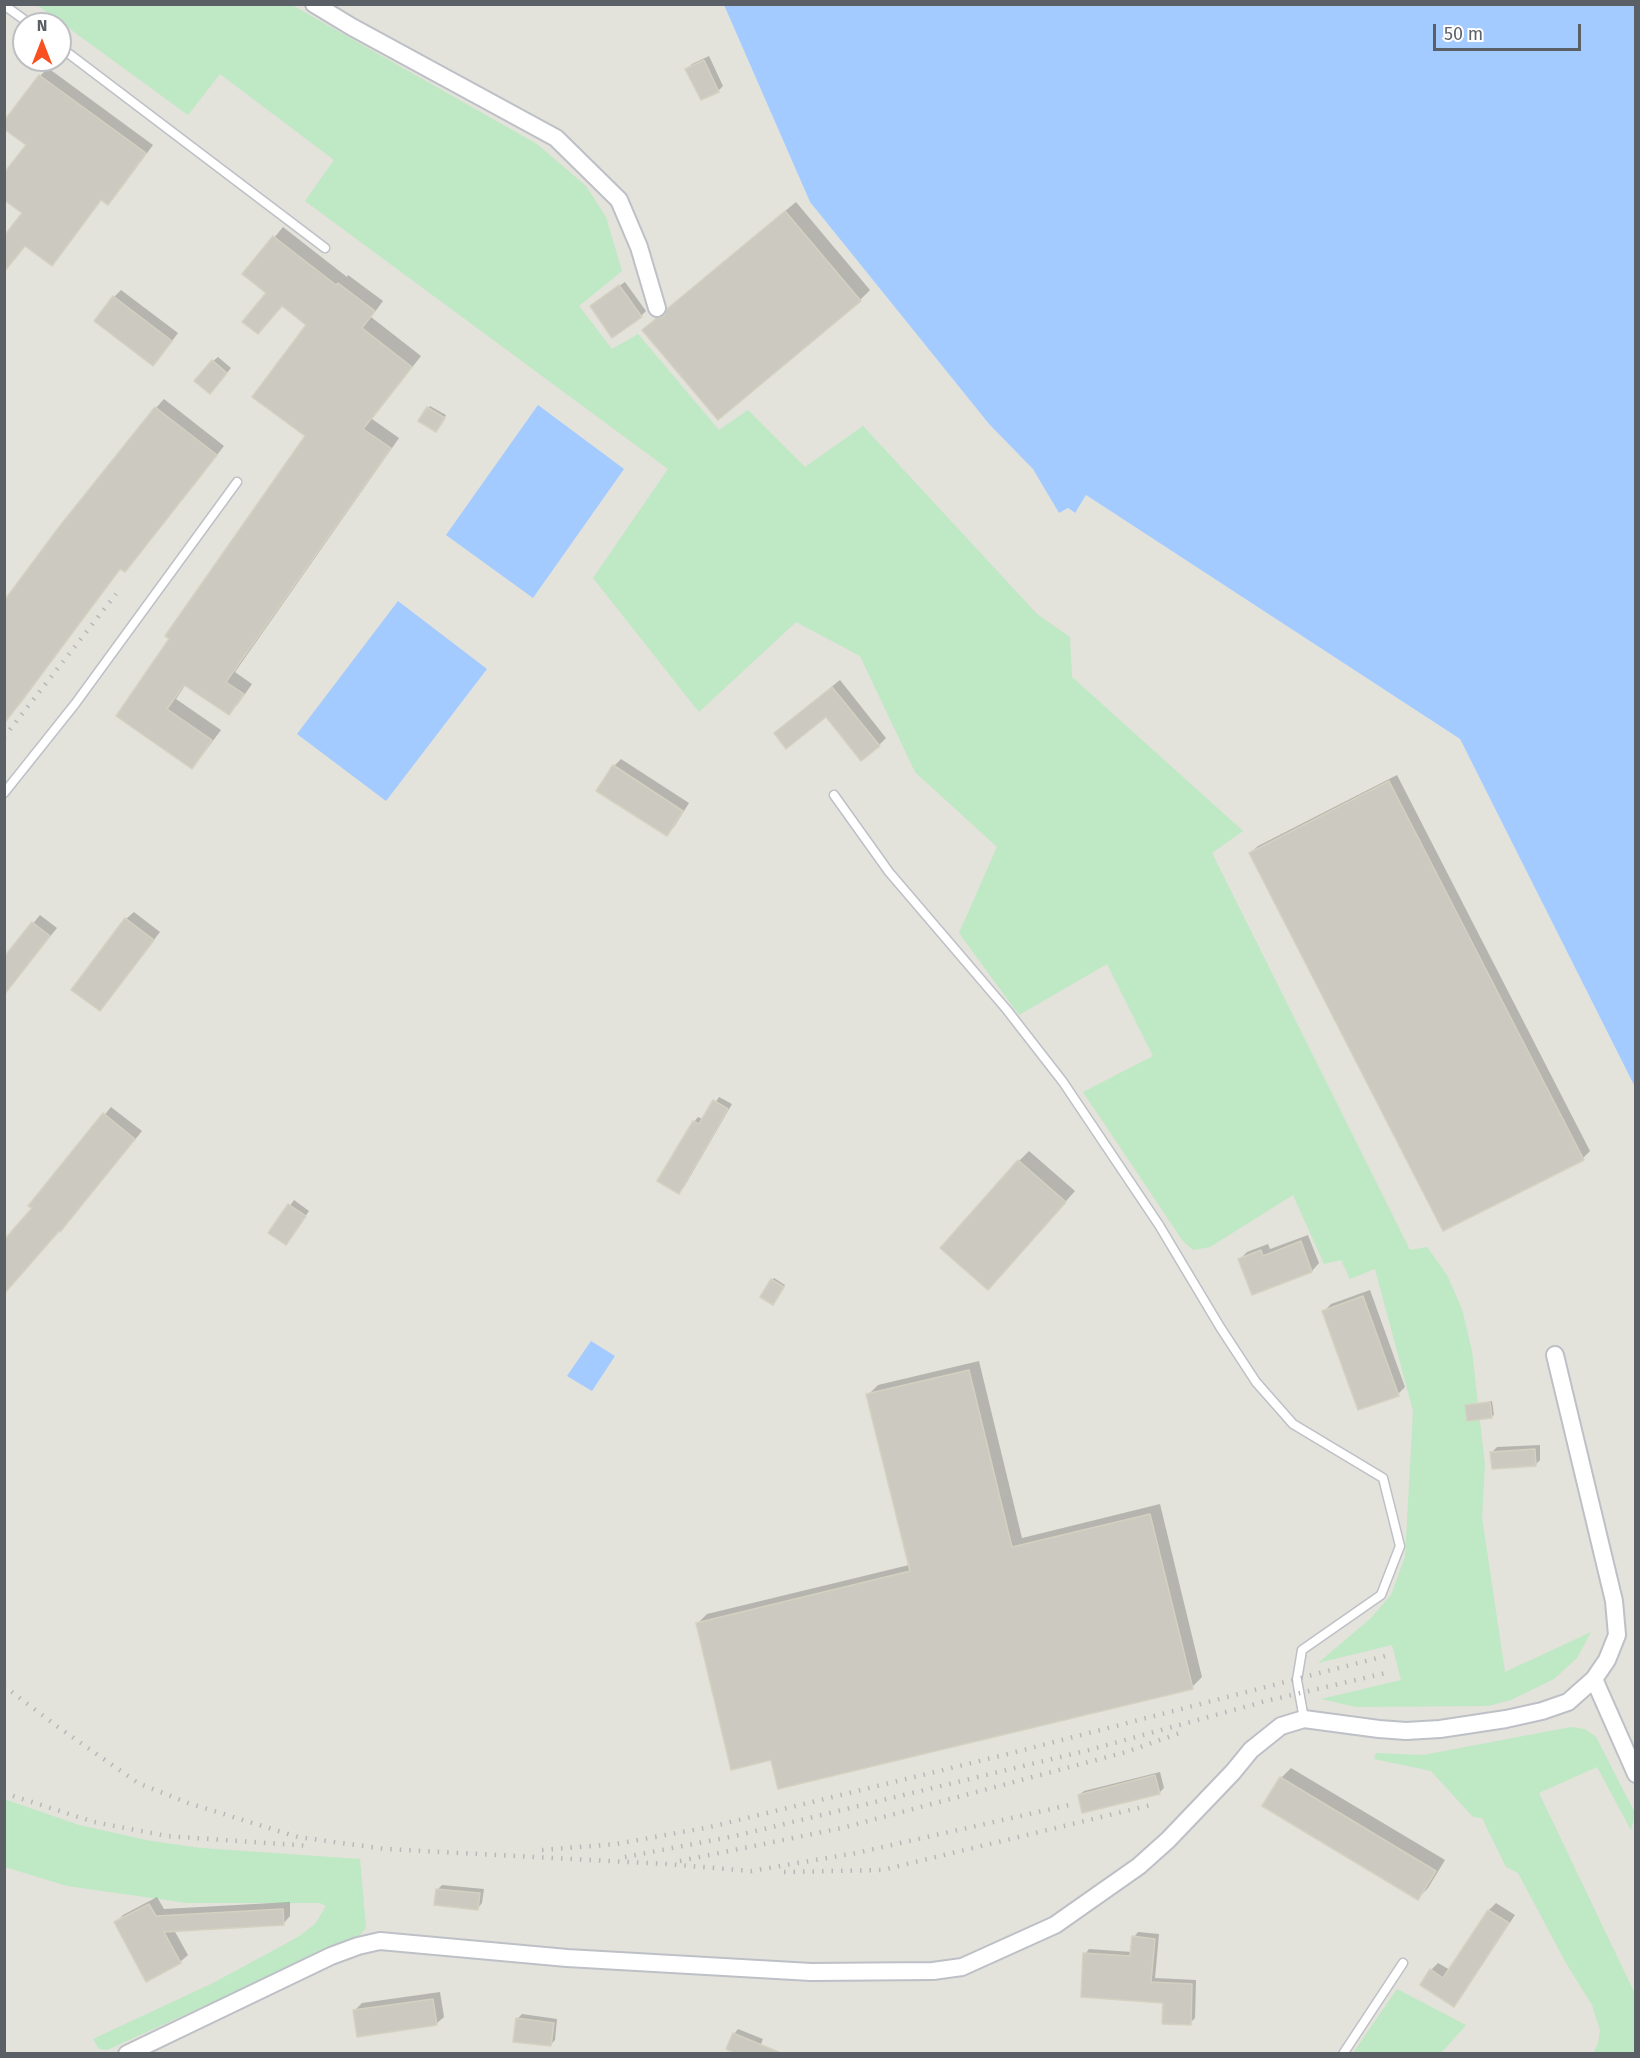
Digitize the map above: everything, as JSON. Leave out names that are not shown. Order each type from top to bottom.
[{"type":"street","points":[[314,4],[361,33],[556,138],[619,200],[639,247],[657,308]]},
{"type":"street","points":[[127,2054],[331,1956],[380,1941],[567,1958],[811,1972],[933,1971],[962,1967],[1055,1925],[1139,1866],[1233,1772],[1251,1750],[1281,1726],[1304,1719],[1406,1731],[1440,1729],[1506,1719],[1542,1711],[1568,1702],[1594,1679],[1607,1660],[1617,1635],[1614,1601],[1555,1355]]},
{"type":"street","points":[[1594,1679],[1635,1774]]},
{"type":"lane","points":[[72,56],[325,248]]},
{"type":"lane","points":[[4,793],[75,704],[237,483]]},
{"type":"lane","points":[[834,795],[889,872],[1007,1010],[1063,1082],[1159,1225],[1256,1382],[1293,1424],[1383,1478],[1400,1546],[1381,1595],[1302,1650],[1297,1680],[1304,1719]]},
{"type":"lane","points":[[1343,2054],[1403,1963]]},
{"type":"shaded area","points":[[5,5],[724,5],[810,202],[989,424],[1034,469],[1059,513],[1068,508],[1074,513],[1086,495],[1460,739],[1635,1087],[1635,2053],[5,2054]]},
{"type":"green space","points":[[37,5],[292,5],[537,144],[586,186],[606,217],[622,271],[579,306],[612,349],[638,334],[719,430],[748,410],[805,467],[863,426],[1037,614],[1070,637],[1072,677],[1243,831],[1212,853],[1410,1250],[1427,1247],[1447,1275],[1462,1309],[1472,1351],[1485,1465],[1482,1517],[1505,1672],[1591,1632],[1577,1658],[1554,1679],[1511,1700],[1488,1706],[1356,1707],[1321,1699],[1401,1680],[1392,1645],[1318,1663],[1370,1619],[1391,1595],[1405,1557],[1413,1411],[1375,1269],[1350,1279],[1341,1260],[1324,1264],[1293,1195],[1210,1247],[1193,1250],[1183,1241],[1083,1092],[1153,1056],[1107,964],[1019,1015],[959,933],[997,847],[915,772],[860,656],[796,622],[699,712],[593,578],[668,469],[305,201],[334,160],[220,74],[188,115],[72,30],[72,12],[47,12]]},
{"type":"green space","points":[[1571,1727],[1585,1729],[1596,1737],[1635,1813],[1631,1830],[1597,1767],[1539,1793],[1635,1994],[1635,2053],[1593,2053],[1598,2044],[1600,2030],[1592,2005],[1566,1963],[1518,1873],[1506,1867],[1482,1818],[1473,1817],[1431,1771],[1374,1759],[1376,1753],[1423,1755]]},
{"type":"green space","points":[[4,1799],[79,1825],[151,1841],[201,1848],[360,1859],[366,1928],[359,1936],[107,2050],[99,2049],[93,2039],[213,1983],[298,1937],[315,1924],[326,1906],[320,1903],[187,1903],[67,1886],[5,1867]]},
{"type":"green space","points":[[1397,1989],[1466,2025],[1441,2053],[1353,2053]]},
{"type":"water","points":[[724,5],[1635,5],[1635,1087],[1460,739],[1086,495],[1075,513],[1068,508],[1059,513],[1033,469],[989,424],[810,202]]},
{"type":"water","points":[[538,405],[624,469],[533,598],[446,535]]},
{"type":"water","points":[[398,601],[487,669],[386,801],[297,734]]},
{"type":"water","points":[[591,1341],[615,1356],[592,1391],[567,1376]]},
{"type":"building","points":[[704,60],[719,92],[701,100],[685,69]]},
{"type":"building","points":[[39,75],[146,153],[108,205],[101,200],[52,266],[25,246],[4,272],[4,236],[22,213],[4,200],[4,173],[26,145],[4,129],[4,121]]},
{"type":"building","points":[[785,211],[861,301],[718,420],[642,330],[657,318],[664,316],[667,309]]},
{"type":"building","points":[[273,236],[336,285],[338,283],[375,311],[362,328],[412,367],[363,429],[391,448],[226,682],[244,694],[229,715],[184,685],[167,709],[212,740],[192,769],[116,716],[169,639],[165,636],[305,436],[252,397],[306,325],[282,306],[258,334],[242,322],[266,293],[242,274]]},
{"type":"building","points":[[619,285],[642,317],[612,338],[590,306]]},
{"type":"building","points":[[113,296],[172,341],[153,366],[94,321]]},
{"type":"building","points":[[212,360],[227,373],[210,394],[194,381]]},
{"type":"building","points":[[155,407],[217,455],[125,572],[120,569],[4,724],[4,601],[59,527]]},
{"type":"building","points":[[427,407],[445,418],[436,432],[418,421]]},
{"type":"building","points":[[832,687],[880,746],[861,761],[826,717],[786,749],[774,733]]},
{"type":"building","points":[[613,765],[683,811],[667,836],[596,791]]},
{"type":"building","points":[[1389,781],[1584,1160],[1443,1231],[1249,853]]},
{"type":"building","points":[[125,918],[154,940],[100,1011],[71,990]]},
{"type":"building","points":[[32,922],[50,936],[4,995],[4,957]]},
{"type":"building","points":[[713,1100],[728,1109],[679,1194],[657,1181],[693,1121],[699,1124]]},
{"type":"building","points":[[103,1113],[135,1139],[60,1232],[4,1294],[4,1240],[32,1208],[28,1206]]},
{"type":"building","points":[[1018,1160],[1066,1202],[988,1290],[940,1248]]},
{"type":"building","points":[[288,1204],[306,1216],[286,1245],[268,1233]]},
{"type":"building","points":[[1301,1241],[1312,1272],[1252,1295],[1238,1259],[1261,1250],[1263,1256]]},
{"type":"building","points":[[771,1279],[784,1287],[773,1305],[760,1297]]},
{"type":"building","points":[[1363,1296],[1399,1396],[1358,1410],[1322,1311]]},
{"type":"building","points":[[969,1370],[1012,1547],[1150,1514],[1193,1689],[778,1789],[771,1760],[731,1770],[696,1623],[910,1571],[866,1394]]},
{"type":"building","points":[[1490,1402],[1492,1418],[1467,1421],[1465,1405]]},
{"type":"building","points":[[1535,1449],[1536,1466],[1492,1469],[1490,1452]]},
{"type":"building","points":[[1155,1775],[1160,1794],[1082,1813],[1078,1795]]},
{"type":"building","points":[[1280,1777],[1436,1871],[1418,1900],[1262,1806]]},
{"type":"building","points":[[436,1889],[480,1893],[478,1910],[434,1905]]},
{"type":"building","points":[[149,1904],[156,1916],[283,1909],[284,1925],[164,1932],[181,1963],[146,1982],[114,1922]]},
{"type":"building","points":[[1488,1910],[1509,1923],[1454,2007],[1420,1985],[1430,1969],[1443,1978]]},
{"type":"building","points":[[1132,1936],[1155,1939],[1151,1982],[1192,1984],[1191,2025],[1162,2024],[1163,2003],[1081,1997],[1083,1953],[1130,1956]]},
{"type":"building","points":[[433,1999],[437,2025],[357,2037],[353,2010]]},
{"type":"building","points":[[516,2018],[554,2023],[551,2046],[513,2042]]},
{"type":"building","points":[[733,2033],[781,2054],[736,2054],[726,2049]]},
{"type":"railway","points":[[4,737],[116,594]]},
{"type":"railway","points":[[542,1850],[616,1844],[710,1827],[1004,1755],[1389,1655]]},
{"type":"railway","points":[[625,1857],[735,1836],[1089,1750],[1266,1701],[1390,1672]]},
{"type":"railway","points":[[4,1686],[138,1783],[188,1803],[298,1837],[385,1849],[666,1864],[751,1871],[856,1853],[1069,1805]]},
{"type":"railway","points":[[680,1861],[842,1828],[1126,1752],[1180,1733]]},
{"type":"railway","points":[[4,1793],[94,1822],[167,1836],[310,1846]]},
{"type":"railway","points":[[784,1872],[882,1870],[1155,1804]]}]
